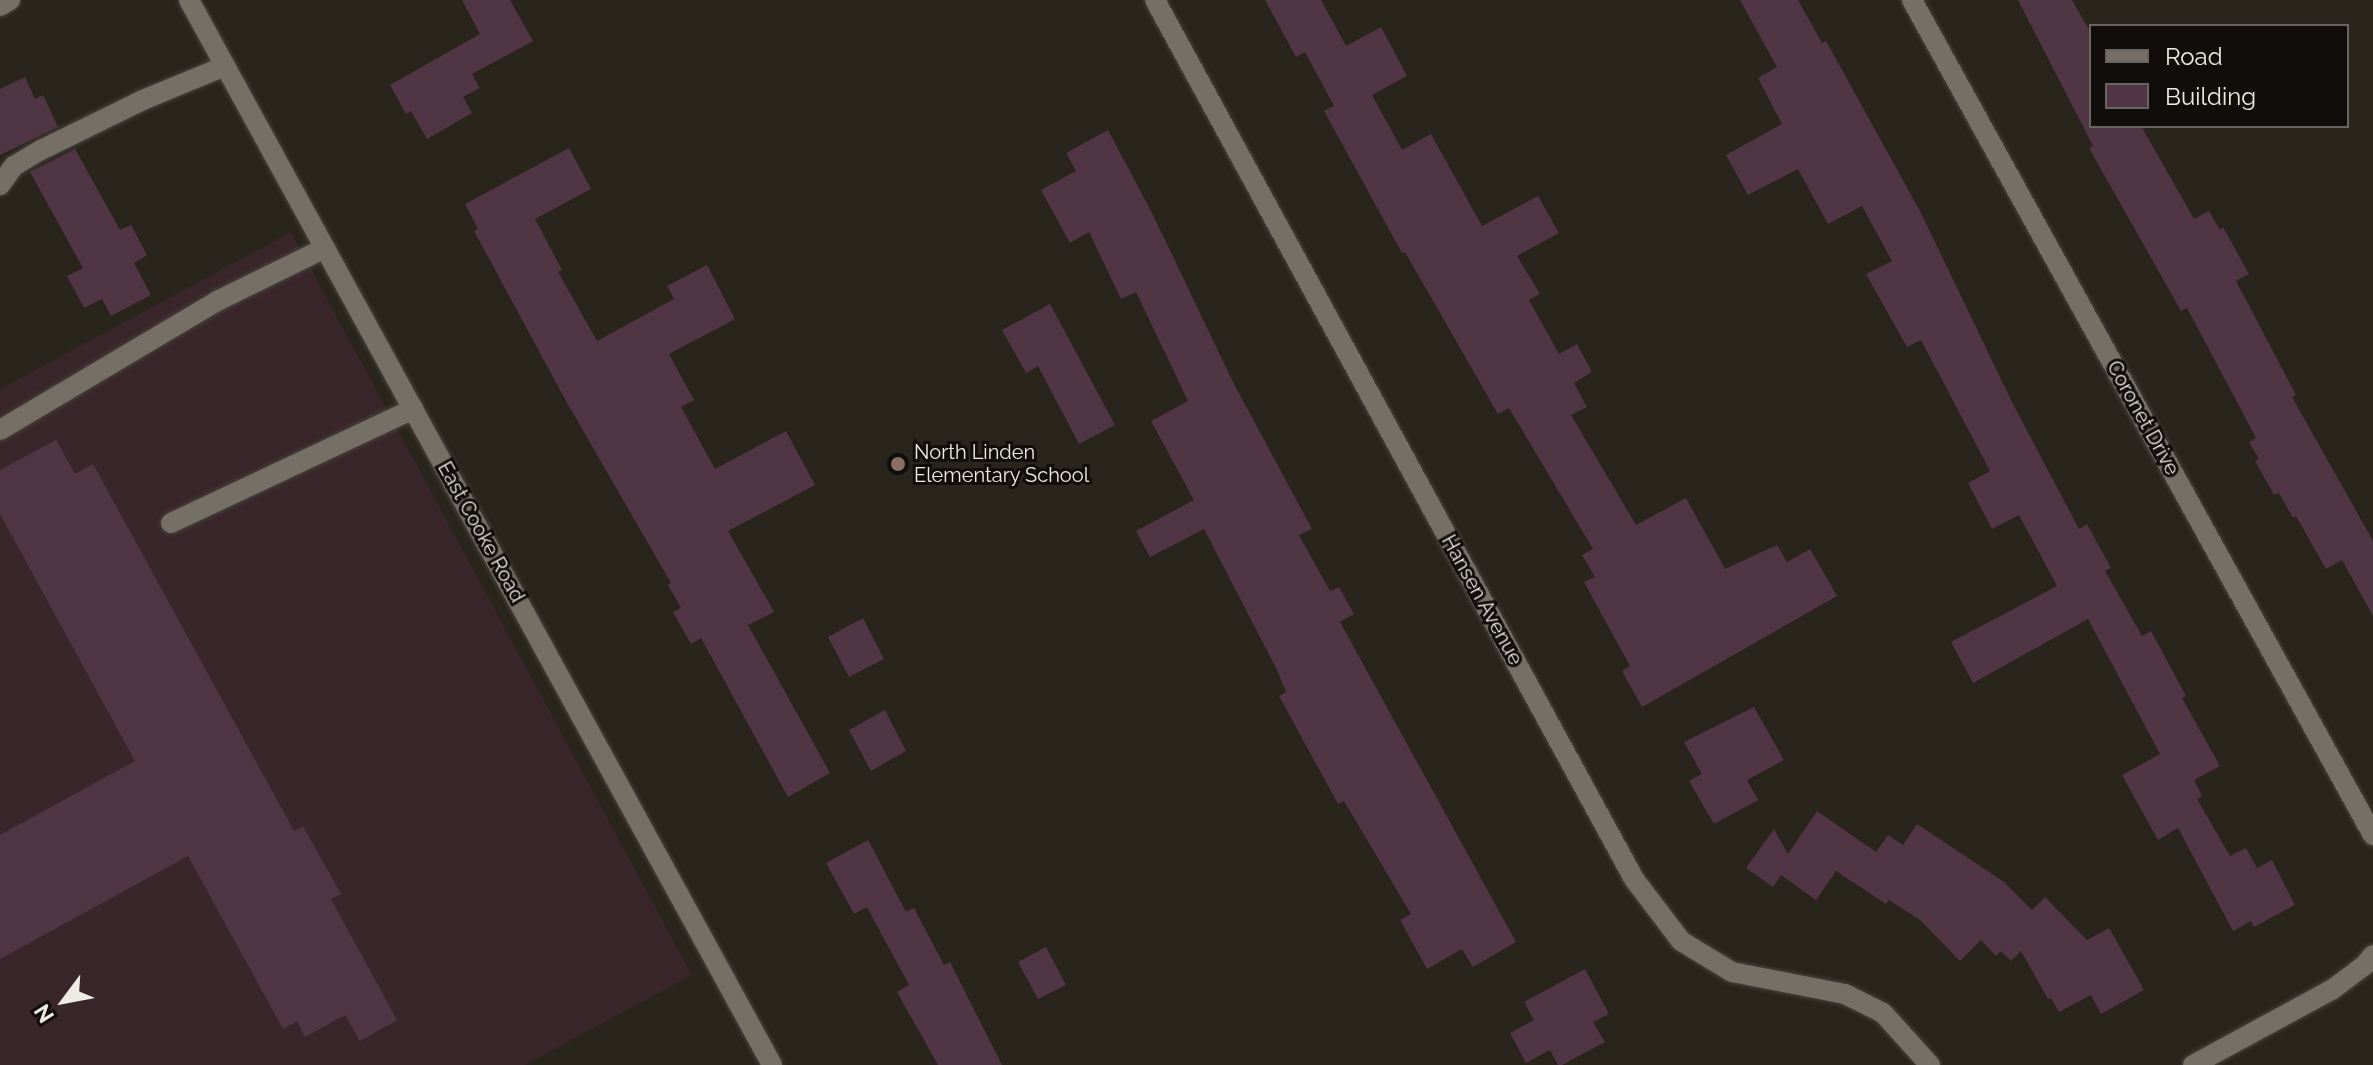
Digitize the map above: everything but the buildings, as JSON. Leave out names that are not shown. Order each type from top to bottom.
[{"type":"street","points":[[0,6],[10,0]]},
{"type":"street","name":"East Cooke Road","points":[[189,0],[772,1065]]},
{"type":"street","name":"Hansen Avenue","points":[[1155,0],[1634,879],[1681,941],[1732,972],[1845,994],[1883,1013],[1930,1065]]},
{"type":"street","name":"Coronet Drive","points":[[1912,0],[2373,835]]},
{"type":"street","points":[[0,185],[14,166],[41,150],[143,100],[225,66]]},
{"type":"street","points":[[0,430],[217,301],[325,248]]},
{"type":"street","points":[[171,523],[413,409]]},
{"type":"street","points":[[2193,1065],[2333,989],[2364,966],[2373,955]]},
{"type":"shaded area","points":[[291,232],[692,975],[525,1065],[0,1065],[0,389]]},
{"type":"place","name":"North Linden Elementary School","points":[[898,464]]}]
